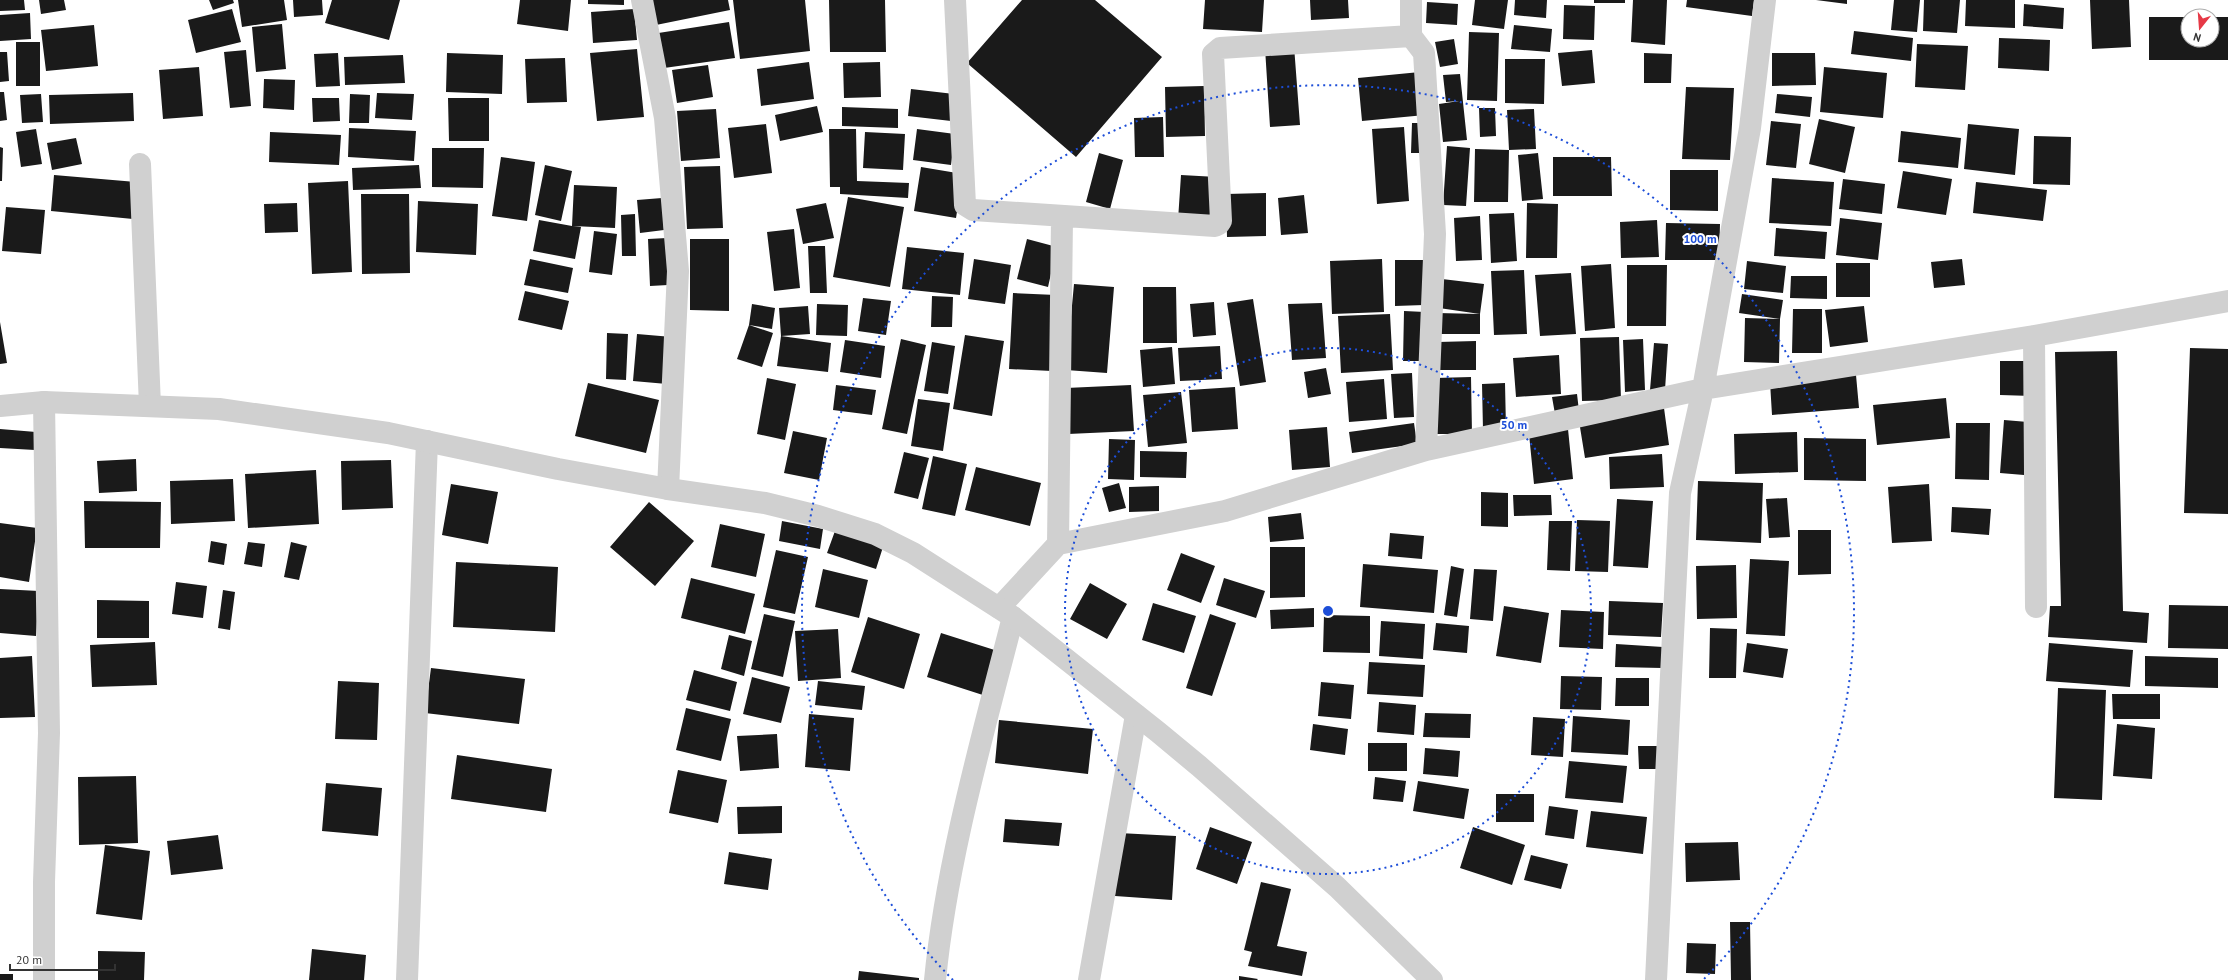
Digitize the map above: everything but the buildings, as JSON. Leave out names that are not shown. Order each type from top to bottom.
[{"type":"street","points":[[642,0],[665,118],[678,271],[668,489]]},
{"type":"street","points":[[955,0],[966,205],[973,210],[1062,218],[1215,226],[1219,224],[1221,221],[1212,54],[1216,50],[1220,48],[1411,36]]},
{"type":"street","points":[[1411,0],[1411,36],[1424,53],[1435,234],[1426,450]]},
{"type":"street","points":[[1656,980],[1680,494],[1703,389],[1750,128],[1765,0]]},
{"type":"street","points":[[140,164],[150,406]]},
{"type":"street","points":[[935,980],[952,874],[1006,612],[1058,544],[1062,218]]},
{"type":"street","points":[[1058,544],[1225,511],[1426,450],[1703,389],[2034,336],[2228,301]]},
{"type":"street","points":[[2034,336],[2036,606]]},
{"type":"street","points":[[44,402],[49,733],[44,882],[44,980]]},
{"type":"street","points":[[0,406],[44,402],[219,409],[388,433],[668,489],[765,503],[818,516],[874,534],[913,553],[1006,612],[1136,715],[1199,766],[1337,888],[1432,980]]},
{"type":"street","points":[[407,980],[427,441]]},
{"type":"street","points":[[1089,980],[1136,715]]}]
